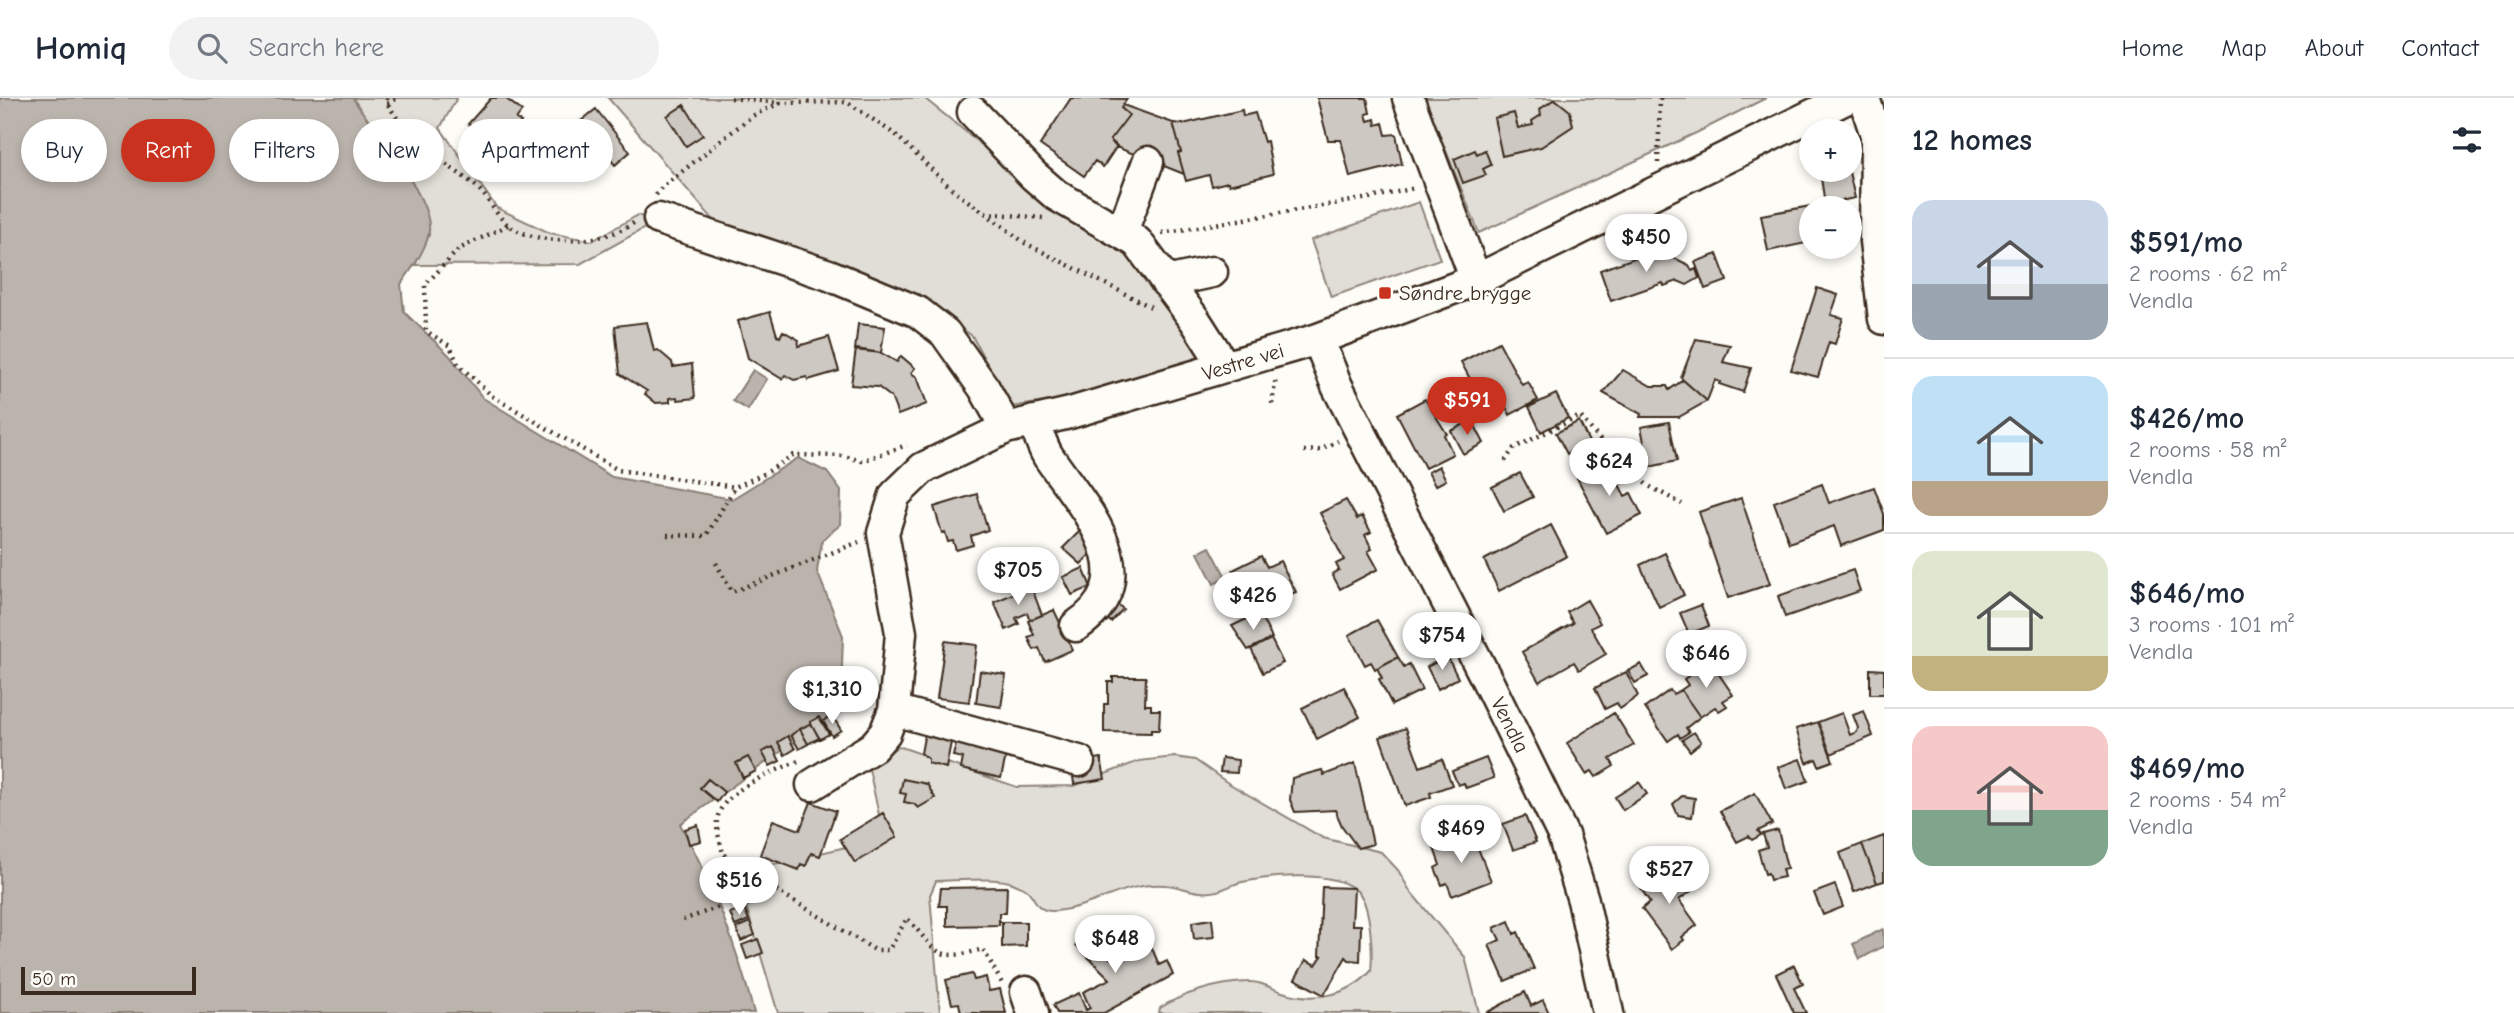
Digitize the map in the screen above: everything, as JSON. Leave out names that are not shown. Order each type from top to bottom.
[{"type":"street","points":[[1408,98],[1476,280]]},
{"type":"street","name":"Vestre vei","points":[[812,785],[873,747],[885,733],[894,710],[901,633],[883,533],[895,495],[923,468],[1020,425],[1070,413],[1318,339],[1476,280],[1847,98]]},
{"type":"street","points":[[1864,98],[1876,135],[1875,242],[1884,319]]},
{"type":"street","points":[[973,112],[1032,175],[1081,212],[1125,222],[1225,367]]},
{"type":"street","points":[[1125,222],[1148,162]]},
{"type":"street","points":[[650,213],[829,275],[918,312],[934,323],[951,341],[984,388],[1046,454],[1090,492],[1106,547],[1109,573],[1104,597],[1089,618],[1076,626]]},
{"type":"street","points":[[1166,282],[1212,272]]},
{"type":"street","name":"Vendla","points":[[1318,339],[1337,386],[1559,825],[1583,900],[1608,1013]]},
{"type":"street","points":[[894,710],[1079,761]]},
{"type":"path","points":[[400,98],[387,101],[405,132],[423,150],[484,194],[508,225],[522,233],[538,236],[601,238],[626,228],[650,213],[660,189],[752,116],[781,103]]},
{"type":"path","points":[[731,98],[781,103],[847,102],[896,135],[955,192],[1025,243],[1152,307],[1195,320]]},
{"type":"path","points":[[1658,164],[1660,98]]},
{"type":"path","points":[[1125,222],[1141,215],[1152,229],[1161,233],[1375,197],[1440,182]]},
{"type":"path","points":[[985,213],[1057,219],[1081,212]]},
{"type":"path","points":[[508,225],[458,249],[425,285],[426,331],[450,346],[458,365],[492,396],[618,470],[735,486],[766,473],[793,455],[844,456],[862,461],[908,444]]},
{"type":"path","points":[[1505,461],[1514,447],[1580,415],[1606,447],[1647,485],[1682,504]]},
{"type":"path","points":[[1304,451],[1320,450],[1345,438]]},
{"type":"path","points":[[667,535],[706,536],[735,486]]},
{"type":"path","points":[[716,563],[732,592],[883,533]]},
{"type":"path","points":[[723,854],[761,881],[875,950],[889,950],[907,918],[939,954],[954,957],[983,949],[1021,997]]},
{"type":"path","points":[[683,920],[722,906]]},
{"type":"shaded area","points":[[0,98],[353,98],[367,119],[353,119],[353,182],[412,182],[424,205],[429,222],[428,237],[423,250],[401,284],[404,312],[449,355],[483,398],[612,477],[732,499],[798,458],[827,472],[841,491],[840,525],[822,540],[817,571],[843,636],[841,696],[832,715],[680,824],[723,916],[754,1013],[0,1013]]},
{"type":"shaded area","points":[[353,98],[457,98],[444,121],[365,119]]},
{"type":"shaded area","points":[[608,98],[924,98],[1087,230],[1134,250],[1209,358],[1106,393],[1010,407],[972,336],[933,308],[724,232]]},
{"type":"shaded area","points":[[1425,98],[1766,98],[1479,233]]},
{"type":"shaded area","points":[[444,134],[458,153],[458,182],[478,182],[497,208],[550,233],[592,241],[638,215],[656,222],[580,264],[415,265],[429,235],[400,182],[444,182]]},
{"type":"shaded area","points":[[1419,202],[1440,259],[1331,297],[1311,240]]},
{"type":"shaded area","points":[[753,370],[767,379],[748,410],[733,401]]},
{"type":"shaded area","points":[[1210,547],[1226,577],[1214,584],[1198,553]]},
{"type":"shaded area","points":[[898,746],[1017,787],[1074,786],[1139,761],[1175,757],[1195,760],[1228,783],[1323,838],[1381,852],[1465,957],[1479,1013],[1159,1013],[1160,1008],[1179,998],[1225,984],[1252,982],[1294,995],[1330,995],[1352,986],[1371,971],[1370,930],[1366,909],[1359,893],[1336,880],[1303,876],[1254,880],[1210,892],[1150,885],[1122,891],[1080,906],[1052,911],[1040,907],[1026,889],[1008,882],[936,881],[930,895],[940,1013],[778,1013],[736,873],[884,838],[869,769]]},
{"type":"shaded area","points":[[1883,929],[1884,946],[1860,959],[1853,944]]},
{"type":"building","points":[[491,98],[505,98],[522,111],[516,119],[472,119]]},
{"type":"building","points":[[1071,98],[1127,99],[1121,108],[1129,115],[1110,140],[1117,146],[1103,167],[1095,161],[1084,176],[1040,145]]},
{"type":"building","points":[[1317,98],[1367,98],[1370,113],[1366,114],[1368,121],[1375,119],[1376,125],[1383,123],[1386,135],[1396,134],[1402,164],[1350,177],[1341,140],[1328,140]]},
{"type":"building","points":[[1555,99],[1570,111],[1573,126],[1541,147],[1502,156],[1494,118],[1514,113],[1518,128],[1533,125],[1532,121],[1541,115],[1540,109]]},
{"type":"building","points":[[684,105],[703,135],[686,146],[667,116]]},
{"type":"building","points":[[1123,105],[1173,123],[1184,174],[1116,147],[1110,140],[1129,115],[1121,108]]},
{"type":"building","points":[[596,109],[604,119],[584,119]]},
{"type":"building","points":[[1242,110],[1243,116],[1255,113],[1264,142],[1267,141],[1273,174],[1229,185],[1228,182],[1212,186],[1209,175],[1186,181],[1173,123],[1183,124]]},
{"type":"building","points":[[613,130],[630,152],[615,165],[613,162]]},
{"type":"building","points":[[1475,150],[1477,154],[1485,150],[1491,165],[1483,169],[1486,175],[1463,183],[1454,159]]},
{"type":"building","points":[[1822,182],[1851,182],[1855,196],[1824,196]]},
{"type":"building","points":[[1799,208],[1799,245],[1768,251],[1761,215]]},
{"type":"building","points":[[1657,250],[1689,265],[1692,271],[1696,269],[1699,278],[1687,285],[1678,281],[1664,286],[1663,283],[1611,301],[1600,270]]},
{"type":"building","points":[[1717,254],[1727,281],[1705,289],[1695,262]]},
{"type":"building","points":[[1817,288],[1838,295],[1831,315],[1843,318],[1835,344],[1829,342],[1818,377],[1791,370]]},
{"type":"building","points":[[770,312],[777,335],[780,337],[783,331],[799,340],[798,346],[829,337],[839,371],[808,380],[807,377],[794,380],[785,375],[782,379],[748,358],[738,321]]},
{"type":"building","points":[[647,322],[654,351],[658,350],[672,362],[673,367],[692,364],[695,398],[678,400],[677,397],[670,398],[670,402],[656,403],[645,394],[647,391],[620,374],[615,326]]},
{"type":"building","points":[[858,324],[885,327],[881,353],[855,350]]},
{"type":"building","points":[[1696,339],[1730,345],[1723,362],[1751,368],[1743,392],[1719,384],[1720,382],[1715,380],[1707,401],[1681,378]]},
{"type":"building","points":[[1499,342],[1522,385],[1528,382],[1538,400],[1510,415],[1504,403],[1487,411],[1461,362]]},
{"type":"building","points":[[856,349],[881,353],[897,362],[901,356],[915,368],[911,373],[917,377],[927,404],[898,415],[891,397],[878,387],[851,385]]},
{"type":"building","points":[[1623,370],[1651,386],[1667,386],[1669,390],[1683,380],[1707,401],[1679,417],[1640,417],[1641,414],[1603,393]]},
{"type":"building","points":[[1556,394],[1568,418],[1541,432],[1529,407]]},
{"type":"building","points":[[1425,399],[1447,434],[1444,435],[1453,454],[1425,468],[1397,414]]},
{"type":"building","points":[[1472,420],[1484,443],[1463,454],[1451,431]]},
{"type":"building","points":[[1579,421],[1589,442],[1567,454],[1556,433]]},
{"type":"building","points":[[1669,422],[1677,461],[1649,467],[1641,427]]},
{"type":"building","points":[[1607,462],[1625,496],[1631,493],[1642,515],[1606,533],[1577,478]]},
{"type":"building","points":[[1439,466],[1446,480],[1435,486],[1428,472]]},
{"type":"building","points":[[1520,473],[1533,497],[1504,511],[1492,487]]},
{"type":"building","points":[[1822,484],[1829,503],[1874,487],[1884,514],[1884,530],[1841,546],[1834,526],[1789,543],[1774,502]]},
{"type":"building","points":[[977,494],[988,530],[971,536],[973,545],[956,550],[953,541],[948,542],[945,532],[942,533],[934,507]]},
{"type":"building","points":[[1741,498],[1770,584],[1728,598],[1699,512]]},
{"type":"building","points":[[1346,500],[1357,519],[1362,516],[1371,532],[1365,535],[1372,549],[1368,551],[1378,569],[1340,589],[1332,574],[1339,570],[1336,564],[1344,560],[1320,513]]},
{"type":"building","points":[[1551,525],[1567,556],[1499,591],[1484,560]]},
{"type":"building","points":[[1080,531],[1097,547],[1081,564],[1063,548]]},
{"type":"building","points":[[1665,553],[1684,595],[1659,607],[1640,565]]},
{"type":"building","points":[[1261,556],[1267,567],[1280,561],[1296,592],[1240,615],[1226,589],[1239,582],[1233,570]]},
{"type":"building","points":[[1083,568],[1091,587],[1072,595],[1063,577]]},
{"type":"building","points":[[1853,570],[1860,591],[1785,617],[1778,596]]},
{"type":"building","points":[[1031,586],[1042,615],[1030,620],[1027,613],[1016,618],[1019,624],[1006,630],[994,602]]},
{"type":"building","points":[[1587,600],[1600,623],[1591,628],[1606,654],[1579,670],[1574,662],[1539,682],[1522,652],[1573,623],[1567,612]]},
{"type":"building","points":[[1114,601],[1123,609],[1111,622],[1102,614]]},
{"type":"building","points":[[1701,605],[1709,626],[1689,634],[1680,613]]},
{"type":"building","points":[[1054,610],[1061,625],[1063,624],[1072,650],[1045,662],[1039,648],[1034,650],[1028,637],[1034,635],[1028,621]]},
{"type":"building","points":[[1259,613],[1272,638],[1248,650],[1232,626]]},
{"type":"building","points":[[1377,620],[1398,657],[1375,669],[1371,662],[1365,665],[1349,635]]},
{"type":"building","points":[[1271,639],[1283,663],[1263,673],[1251,649]]},
{"type":"building","points":[[945,641],[977,645],[969,702],[937,698]]},
{"type":"building","points":[[1447,656],[1458,678],[1438,689],[1427,667]]},
{"type":"building","points":[[1398,657],[1404,667],[1409,664],[1422,690],[1392,705],[1379,679],[1382,678],[1377,668]]},
{"type":"building","points":[[1710,661],[1733,695],[1723,701],[1727,706],[1719,711],[1715,707],[1700,717],[1681,690],[1688,685],[1684,679]]},
{"type":"building","points":[[1641,664],[1648,676],[1635,683],[1628,671]]},
{"type":"building","points":[[1870,669],[1884,670],[1884,694],[1870,694]]},
{"type":"building","points":[[980,671],[1006,675],[1001,707],[976,703]]},
{"type":"building","points":[[1626,672],[1638,696],[1620,709],[1617,703],[1605,709],[1595,688]]},
{"type":"building","points":[[1113,677],[1146,677],[1145,705],[1151,705],[1151,710],[1160,710],[1159,730],[1151,730],[1151,733],[1104,732],[1104,704],[1108,704],[1108,682],[1113,682]]},
{"type":"building","points":[[1344,687],[1360,717],[1317,739],[1302,708]]},
{"type":"building","points":[[1670,690],[1673,694],[1681,690],[1700,717],[1686,728],[1689,732],[1680,738],[1678,734],[1668,741],[1645,708]]},
{"type":"building","points":[[1864,711],[1873,736],[1831,754],[1818,722],[1842,713],[1850,735],[1857,732],[1858,728],[1853,715]]},
{"type":"building","points":[[1614,713],[1634,745],[1610,759],[1614,766],[1596,777],[1592,771],[1586,774],[1567,743]]},
{"type":"building","points":[[832,715],[841,730],[832,736],[823,721]]},
{"type":"building","points":[[819,717],[829,734],[820,739],[810,722]]},
{"type":"building","points":[[1818,722],[1833,761],[1819,766],[1816,759],[1807,763],[1796,729]]},
{"type":"building","points":[[811,723],[819,738],[808,744],[800,729]]},
{"type":"building","points":[[1406,728],[1420,767],[1442,759],[1452,785],[1430,793],[1431,797],[1405,806],[1380,737]]},
{"type":"building","points":[[800,729],[808,744],[799,749],[791,735]]},
{"type":"building","points":[[925,732],[952,737],[946,768],[928,763],[928,759],[921,753]]},
{"type":"building","points":[[1694,732],[1701,742],[1690,751],[1682,740]]},
{"type":"building","points":[[788,736],[795,749],[785,755],[778,742]]},
{"type":"building","points":[[957,740],[1008,747],[1001,778],[961,769],[963,758],[953,756]]},
{"type":"building","points":[[773,747],[780,761],[770,766],[762,752]]},
{"type":"building","points":[[748,757],[756,771],[743,778],[736,763]]},
{"type":"building","points":[[1101,758],[1105,779],[1074,784],[1071,762]]},
{"type":"building","points":[[1222,758],[1238,760],[1237,773],[1220,772]]},
{"type":"building","points":[[1486,758],[1494,778],[1466,788],[1464,783],[1458,785],[1452,771]]},
{"type":"building","points":[[1800,759],[1808,781],[1786,789],[1778,767]]},
{"type":"building","points":[[1355,763],[1373,844],[1358,848],[1342,826],[1335,810],[1295,812],[1290,800],[1292,778],[1322,770],[1324,775]]},
{"type":"building","points":[[708,779],[724,792],[717,802],[700,788]]},
{"type":"building","points":[[903,779],[927,784],[935,798],[918,808],[914,804],[904,802],[906,794],[900,793]]},
{"type":"building","points":[[1639,782],[1647,794],[1623,810],[1615,797]]},
{"type":"building","points":[[1755,793],[1772,824],[1758,831],[1761,835],[1752,840],[1749,836],[1737,842],[1720,811]]},
{"type":"building","points":[[1682,796],[1695,798],[1692,817],[1678,815],[1673,804]]},
{"type":"building","points":[[811,802],[836,811],[820,856],[811,853],[806,866],[801,864],[799,870],[760,855],[773,820],[800,830]]},
{"type":"building","points":[[883,813],[897,837],[855,863],[840,839]]},
{"type":"building","points":[[1525,816],[1536,842],[1513,850],[1503,824]]},
{"type":"building","points":[[698,825],[701,841],[689,844],[685,829]]},
{"type":"building","points":[[1778,830],[1787,868],[1782,869],[1784,877],[1770,880],[1768,873],[1765,874],[1758,850],[1767,847],[1763,834]]},
{"type":"building","points":[[1472,833],[1491,881],[1452,896],[1447,883],[1442,885],[1435,868],[1440,865],[1434,848]]},
{"type":"building","points":[[1884,836],[1884,881],[1877,883],[1862,844]]},
{"type":"building","points":[[1862,844],[1877,883],[1854,892],[1840,853]]},
{"type":"building","points":[[1676,865],[1694,889],[1679,900],[1697,925],[1672,949],[1642,909],[1650,902],[1641,889]]},
{"type":"building","points":[[1835,885],[1843,907],[1823,915],[1814,893]]},
{"type":"building","points":[[1007,887],[1006,913],[999,913],[999,925],[947,926],[947,906],[939,906],[941,888]]},
{"type":"building","points":[[1322,887],[1354,888],[1352,925],[1361,925],[1360,961],[1346,957],[1324,995],[1295,979],[1306,960],[1316,965],[1322,956],[1319,956]]},
{"type":"building","points":[[751,889],[756,902],[736,910],[730,897]]},
{"type":"building","points":[[744,908],[749,920],[735,926],[730,913]]},
{"type":"building","points":[[1212,919],[1214,937],[1194,939],[1192,922]]},
{"type":"building","points":[[1509,921],[1514,934],[1518,932],[1534,969],[1505,981],[1489,945],[1500,940],[1494,928]]},
{"type":"building","points":[[750,922],[755,935],[741,941],[736,928]]},
{"type":"building","points":[[1002,922],[1026,922],[1026,946],[1002,947]]},
{"type":"building","points":[[1101,924],[1119,945],[1108,954],[1110,958],[1131,946],[1135,956],[1152,948],[1159,965],[1167,961],[1173,975],[1104,1013],[1057,1013],[1053,1005],[1079,993],[1086,1010],[1090,1008],[1083,992],[1110,979],[1076,945]]},
{"type":"building","points":[[758,939],[763,953],[747,959],[742,945]]},
{"type":"building","points":[[1794,965],[1803,984],[1794,988],[1806,1013],[1794,1013],[1776,974]]},
{"type":"building","points":[[972,974],[974,980],[986,977],[989,991],[1000,989],[1006,1013],[961,1013],[959,1003],[952,1004],[946,980]]},
{"type":"building","points":[[1525,992],[1531,1006],[1543,1000],[1549,1013],[1486,1013]]},
{"type":"place","name":"Søndre brygge","points":[[1385,293]]}]
